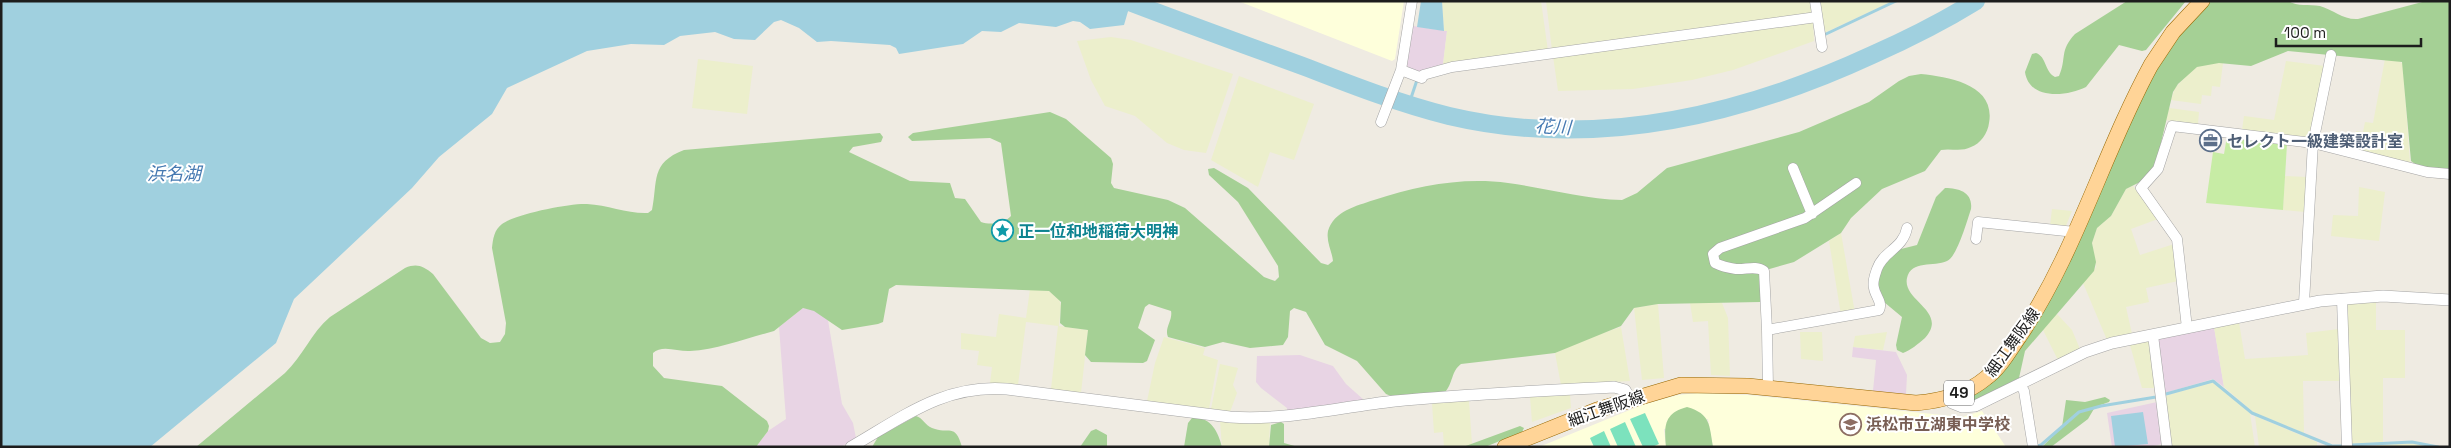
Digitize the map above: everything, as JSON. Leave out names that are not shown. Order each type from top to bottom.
[{"type":"main road","name":"細江舞阪線","points":[[1504,447],[1590,412],[1680,385],[1768,388],[1910,403],[1927,402],[1950,397],[1980,383],[2000,364],[2043,299],[2151,65],[2173,32],[2202,1]]},
{"type":"street","points":[[1381,122],[1401,72],[1412,1]]},
{"type":"street","points":[[1815,1],[1822,47]]},
{"type":"street","points":[[1401,72],[1422,78],[1423,75],[1452,66],[1817,17]]},
{"type":"street","points":[[2304,303],[2313,144],[2331,55]]},
{"type":"street","points":[[2187,328],[2177,239],[2141,188],[2158,169],[2170,129],[2176,125],[2313,144],[2427,172],[2450,174]]},
{"type":"street","points":[[1793,168],[1812,214]]},
{"type":"street","points":[[1768,388],[1764,272],[1761,268],[1735,269],[1720,265],[1713,258],[1713,254],[1716,250],[1812,214],[1856,184]]},
{"type":"street","points":[[1976,239],[1978,222],[2075,232]]},
{"type":"street","points":[[1767,330],[1879,310],[1880,303],[1873,286],[1877,267],[1904,240],[1907,228]]},
{"type":"street","points":[[1950,397],[1952,403],[1967,407],[1984,403],[2094,349],[2304,303],[2399,296],[2450,300]]},
{"type":"street","points":[[2342,299],[2347,447]]},
{"type":"street","points":[[2153,335],[2167,447]]},
{"type":"street","points":[[2020,384],[2024,391],[2033,447]]},
{"type":"street","points":[[850,447],[930,401],[945,395],[976,388],[1007,389],[1230,417],[1258,418],[1287,417],[1407,400],[1614,387],[1625,390],[1630,399]]},
{"type":"shaded area","points":[[1238,1],[1404,1],[1395,59],[1392,61]]},
{"type":"shaded area","points":[[1442,1],[1541,1],[1548,51],[1443,65],[1447,31],[1444,31]]},
{"type":"shaded area","points":[[1546,1],[1811,1],[1813,15],[1552,50]]},
{"type":"shaded area","points":[[1818,1],[1893,1],[1824,33]]},
{"type":"shaded area","points":[[1813,21],[1814,41],[1733,70],[1692,80],[1633,89],[1558,91],[1553,56]]},
{"type":"shaded area","points":[[1413,26],[1447,31],[1443,64],[1417,72],[1409,69],[1407,65]]},
{"type":"shaded area","points":[[1111,37],[1131,40],[1233,74],[1206,153],[1184,150],[1167,143],[1135,116],[1105,106],[1091,80],[1077,41]]},
{"type":"shaded area","points":[[698,59],[753,66],[747,114],[692,108]]},
{"type":"shaded area","points":[[2385,59],[2399,61],[2403,64],[2410,163],[2353,149],[2356,131],[2363,132],[2365,122],[2373,123]]},
{"type":"shaded area","points":[[2286,61],[2325,66],[2311,137],[2308,139],[2242,130],[2244,116],[2274,120]]},
{"type":"shaded area","points":[[2213,63],[2223,63],[2220,87],[2212,86],[2211,96],[2202,95],[2201,104],[2171,100],[2175,88],[2192,70]]},
{"type":"shaded area","points":[[1239,76],[1314,104],[1294,160],[1270,152],[1258,187],[1211,160]]},
{"type":"shaded area","points":[[2169,108],[2199,112],[2198,124],[2166,120]]},
{"type":"shaded area","points":[[2285,176],[2307,177],[2305,212],[2283,210]]},
{"type":"shaded area","points":[[2133,186],[2158,219],[2131,229],[2140,255],[2174,244],[2178,281],[2146,288],[2149,302],[2126,307],[2132,334],[2107,340],[2083,283],[2096,267],[2092,243],[2097,228],[2111,216],[2126,189]]},
{"type":"shaded area","points":[[2359,187],[2385,192],[2379,241],[2331,236],[2333,215],[2358,216]]},
{"type":"shaded area","points":[[2052,209],[2072,211],[2065,228],[2050,226]]},
{"type":"shaded area","points":[[1841,233],[1855,313],[1841,315],[1829,241]]},
{"type":"shaded area","points":[[1030,289],[1049,291],[1059,299],[1061,306],[1059,326],[1088,330],[1081,393],[1051,389],[1058,326],[1026,322],[1018,385],[990,383],[992,367],[977,365],[979,351],[961,349],[961,333],[996,337],[999,314],[1026,318]]},
{"type":"shaded area","points":[[2376,302],[2376,330],[2405,330],[2405,378],[2383,378],[2383,442],[2351,444],[2346,306],[2348,303]]},
{"type":"shaded area","points":[[1690,303],[1722,303],[1728,318],[1730,376],[1711,375],[1708,321],[1693,322]]},
{"type":"shaded area","points":[[1658,304],[1664,378],[1642,380],[1634,308]]},
{"type":"shaded area","points":[[803,308],[814,310],[828,320],[842,404],[853,423],[856,438],[841,447],[756,447],[768,431],[786,419],[779,327]]},
{"type":"shaded area","points":[[2057,314],[2072,330],[2080,349],[2058,360],[2043,330]]},
{"type":"shaded area","points":[[2239,322],[2245,359],[2308,355],[2306,333],[2339,329],[2341,381],[2303,381],[2304,433],[2253,412],[2224,387],[2214,327]]},
{"type":"shaded area","points":[[1621,327],[1630,381],[1561,385],[1555,353],[1588,338]]},
{"type":"shaded area","points":[[2214,327],[2224,387],[2213,379],[2165,393],[2158,341],[2160,338]]},
{"type":"shaded area","points":[[1800,332],[1822,332],[1823,361],[1801,359]]},
{"type":"shaded area","points":[[1887,332],[1883,350],[1853,347],[1855,336]]},
{"type":"shaded area","points":[[1164,337],[1205,348],[1203,355],[1218,360],[1209,409],[1147,401],[1155,363]]},
{"type":"shaded area","points":[[2148,341],[2150,343],[2156,388],[2142,388],[2130,345]]},
{"type":"shaded area","points":[[1853,347],[1896,352],[1907,375],[1906,394],[1873,391],[1876,360],[1852,357]]},
{"type":"shaded area","points":[[1300,355],[1333,366],[1346,384],[1364,400],[1287,412],[1287,408],[1256,382],[1257,356]]},
{"type":"shaded area","points":[[1220,364],[1238,368],[1233,385],[1237,393],[1230,412],[1211,409]]},
{"type":"shaded area","points":[[2213,382],[2250,413],[2255,447],[2172,447],[2165,396]]},
{"type":"shaded area","name":"浜松市立湖東中学校","points":[[1698,393],[1748,395],[1962,417],[1982,411],[2006,447],[1713,447],[1708,419],[1664,429],[1666,447],[1539,447],[1642,405],[1678,395]]},
{"type":"shaded area","points":[[1570,395],[1571,408],[1532,422],[1530,397]]},
{"type":"shaded area","points":[[1469,401],[1472,444],[1463,447],[1444,447],[1443,432],[1434,433],[1432,403]]},
{"type":"shaded area","points":[[2157,402],[2162,444],[2149,447],[2112,447],[2107,413]]},
{"type":"shaded area","points":[[2255,416],[2317,442],[2317,447],[2259,447]]},
{"type":"shaded area","points":[[1220,421],[1270,423],[1269,447],[1222,447]]},
{"type":"shaded area","points":[[2412,443],[2430,447],[2377,447],[2377,445]]},
{"type":"green space","points":[[2127,1],[2186,1],[2146,50],[2142,51],[2119,45],[2086,87],[2069,93],[2059,94],[2041,92],[2033,88],[2025,72],[2032,54],[2040,55],[2051,74],[2055,77],[2059,76],[2065,50],[2075,34]]},
{"type":"green space","points":[[2211,1],[2288,1],[2300,5],[2320,6],[2343,16],[2358,19],[2426,1],[2450,1],[2450,171],[2435,170],[2411,161],[2402,62],[2288,51],[2251,66],[2219,63],[2197,67],[2178,84],[2173,92],[2156,164],[2140,182],[2126,189],[2111,216],[2097,228],[2092,243],[2096,262],[2094,271],[2025,351],[2019,378],[1974,401],[1964,401],[1964,399],[1992,383],[2147,85],[2178,36]]},
{"type":"green space","points":[[1921,74],[1957,81],[1969,85],[1978,92],[1985,100],[1989,110],[1989,123],[1983,138],[1974,146],[1960,150],[1941,150],[1925,171],[1882,189],[1851,218],[1841,233],[1794,262],[1766,270],[1763,299],[1760,302],[1658,304],[1634,308],[1621,326],[1555,353],[1461,364],[1455,370],[1445,392],[1391,396],[1386,394],[1357,361],[1325,345],[1306,312],[1294,308],[1290,311],[1288,337],[1283,345],[1250,348],[1223,342],[1205,347],[1168,337],[1167,330],[1171,311],[1149,304],[1145,307],[1138,328],[1155,340],[1147,361],[1143,363],[1091,362],[1085,355],[1088,330],[1065,327],[1060,323],[1061,302],[1049,291],[896,285],[889,289],[883,322],[878,324],[842,330],[814,311],[803,308],[774,331],[710,349],[686,351],[661,349],[653,353],[653,366],[664,378],[722,386],[767,421],[768,431],[756,447],[196,447],[285,373],[317,330],[330,317],[409,266],[420,266],[433,274],[481,338],[490,343],[500,342],[505,334],[506,323],[492,248],[494,235],[499,226],[509,220],[530,213],[579,204],[648,213],[652,210],[656,182],[661,167],[673,155],[684,150],[880,133],[883,137],[881,142],[853,147],[849,152],[910,181],[950,183],[955,198],[965,199],[981,222],[997,223],[1005,221],[1011,216],[1001,143],[990,138],[912,141],[908,137],[913,133],[1050,112],[1066,119],[1111,158],[1113,164],[1111,183],[1114,188],[1168,200],[1185,208],[1264,277],[1275,281],[1279,277],[1278,266],[1238,202],[1209,175],[1208,169],[1214,168],[1248,188],[1321,263],[1328,265],[1333,261],[1328,239],[1328,231],[1331,224],[1346,210],[1374,200],[1440,184],[1491,181],[1594,198],[1622,200],[1637,193],[1667,168],[1799,132],[1869,102],[1909,76]]},
{"type":"green space","points":[[2227,136],[2287,144],[2283,210],[2206,203],[2213,152],[2224,154]]},
{"type":"green space","points":[[1945,188],[1960,190],[1968,195],[1971,209],[1961,238],[1951,258],[1942,263],[1918,266],[1909,272],[1907,286],[1929,313],[1932,320],[1931,329],[1925,338],[1912,349],[1903,353],[1897,350],[1896,345],[1902,317],[1884,302],[1877,283],[1882,265],[1901,249],[1917,245],[1936,197]]},
{"type":"green space","points":[[2105,397],[2110,400],[2109,402],[2095,407],[2088,419],[2051,447],[2042,447],[2062,427],[2066,400],[2085,402]]},
{"type":"green space","points":[[1687,407],[1701,413],[1708,421],[1713,447],[1666,447],[1665,433],[1667,421],[1674,413]]},
{"type":"green space","points":[[1645,413],[1659,444],[1652,447],[1643,447],[1630,419]]},
{"type":"green space","points":[[916,416],[932,428],[951,431],[957,434],[962,447],[872,447],[878,437]]},
{"type":"green space","points":[[1192,418],[1204,419],[1208,422],[1218,435],[1222,447],[1184,447],[1188,423]]},
{"type":"green space","points":[[1281,422],[1284,424],[1284,443],[1298,447],[1269,447],[1271,425]]},
{"type":"green space","points":[[1625,422],[1636,447],[1618,447],[1610,429]]},
{"type":"green space","points":[[1520,426],[1524,428],[1522,432],[1485,447],[1463,447]]},
{"type":"green space","points":[[1096,429],[1107,435],[1107,447],[1080,447],[1091,431]]},
{"type":"green space","points":[[1604,431],[1611,447],[1594,447],[1590,438]]},
{"type":"water","name":"浜名湖","points":[[1,1],[1131,1],[1124,25],[1090,29],[1080,22],[1073,21],[1056,27],[1019,23],[1001,32],[982,31],[963,44],[899,54],[896,48],[890,45],[831,41],[817,42],[799,28],[781,20],[774,22],[755,40],[734,39],[715,32],[680,36],[664,45],[631,44],[587,51],[507,88],[492,114],[439,157],[412,188],[294,299],[276,343],[150,447],[1,447]]},
{"type":"water","points":[[1421,1],[1442,1],[1444,31],[1417,27]]},
{"type":"water","points":[[2143,412],[2148,444],[2115,447],[2111,416]]},
{"type":"waterway","name":"花川","points":[[1127,1],[1413,106],[1449,116],[1503,126],[1557,129],[1611,128],[1665,121],[1718,110],[1770,95],[1822,77],[1885,49],[1938,23],[1976,1]]},
{"type":"waterway","points":[[1826,34],[1896,1]]},
{"type":"waterway","points":[[1409,104],[1417,80]]},
{"type":"waterway","points":[[2166,394],[2213,381],[2252,413],[2332,446],[2342,446]]},
{"type":"waterway","points":[[2037,446],[2041,445],[2079,412],[2101,406],[2156,397]]},
{"type":"waterway","points":[[2352,445],[2412,442],[2438,447]]},
{"type":"place","name":"セレクト一級建築設計室","points":[[2211,141]]},
{"type":"place","name":"正一位和地稲荷大明神","points":[[1002,231]]},
{"type":"place","name":"浜松市立湖東中学校","points":[[1850,424]]}]
